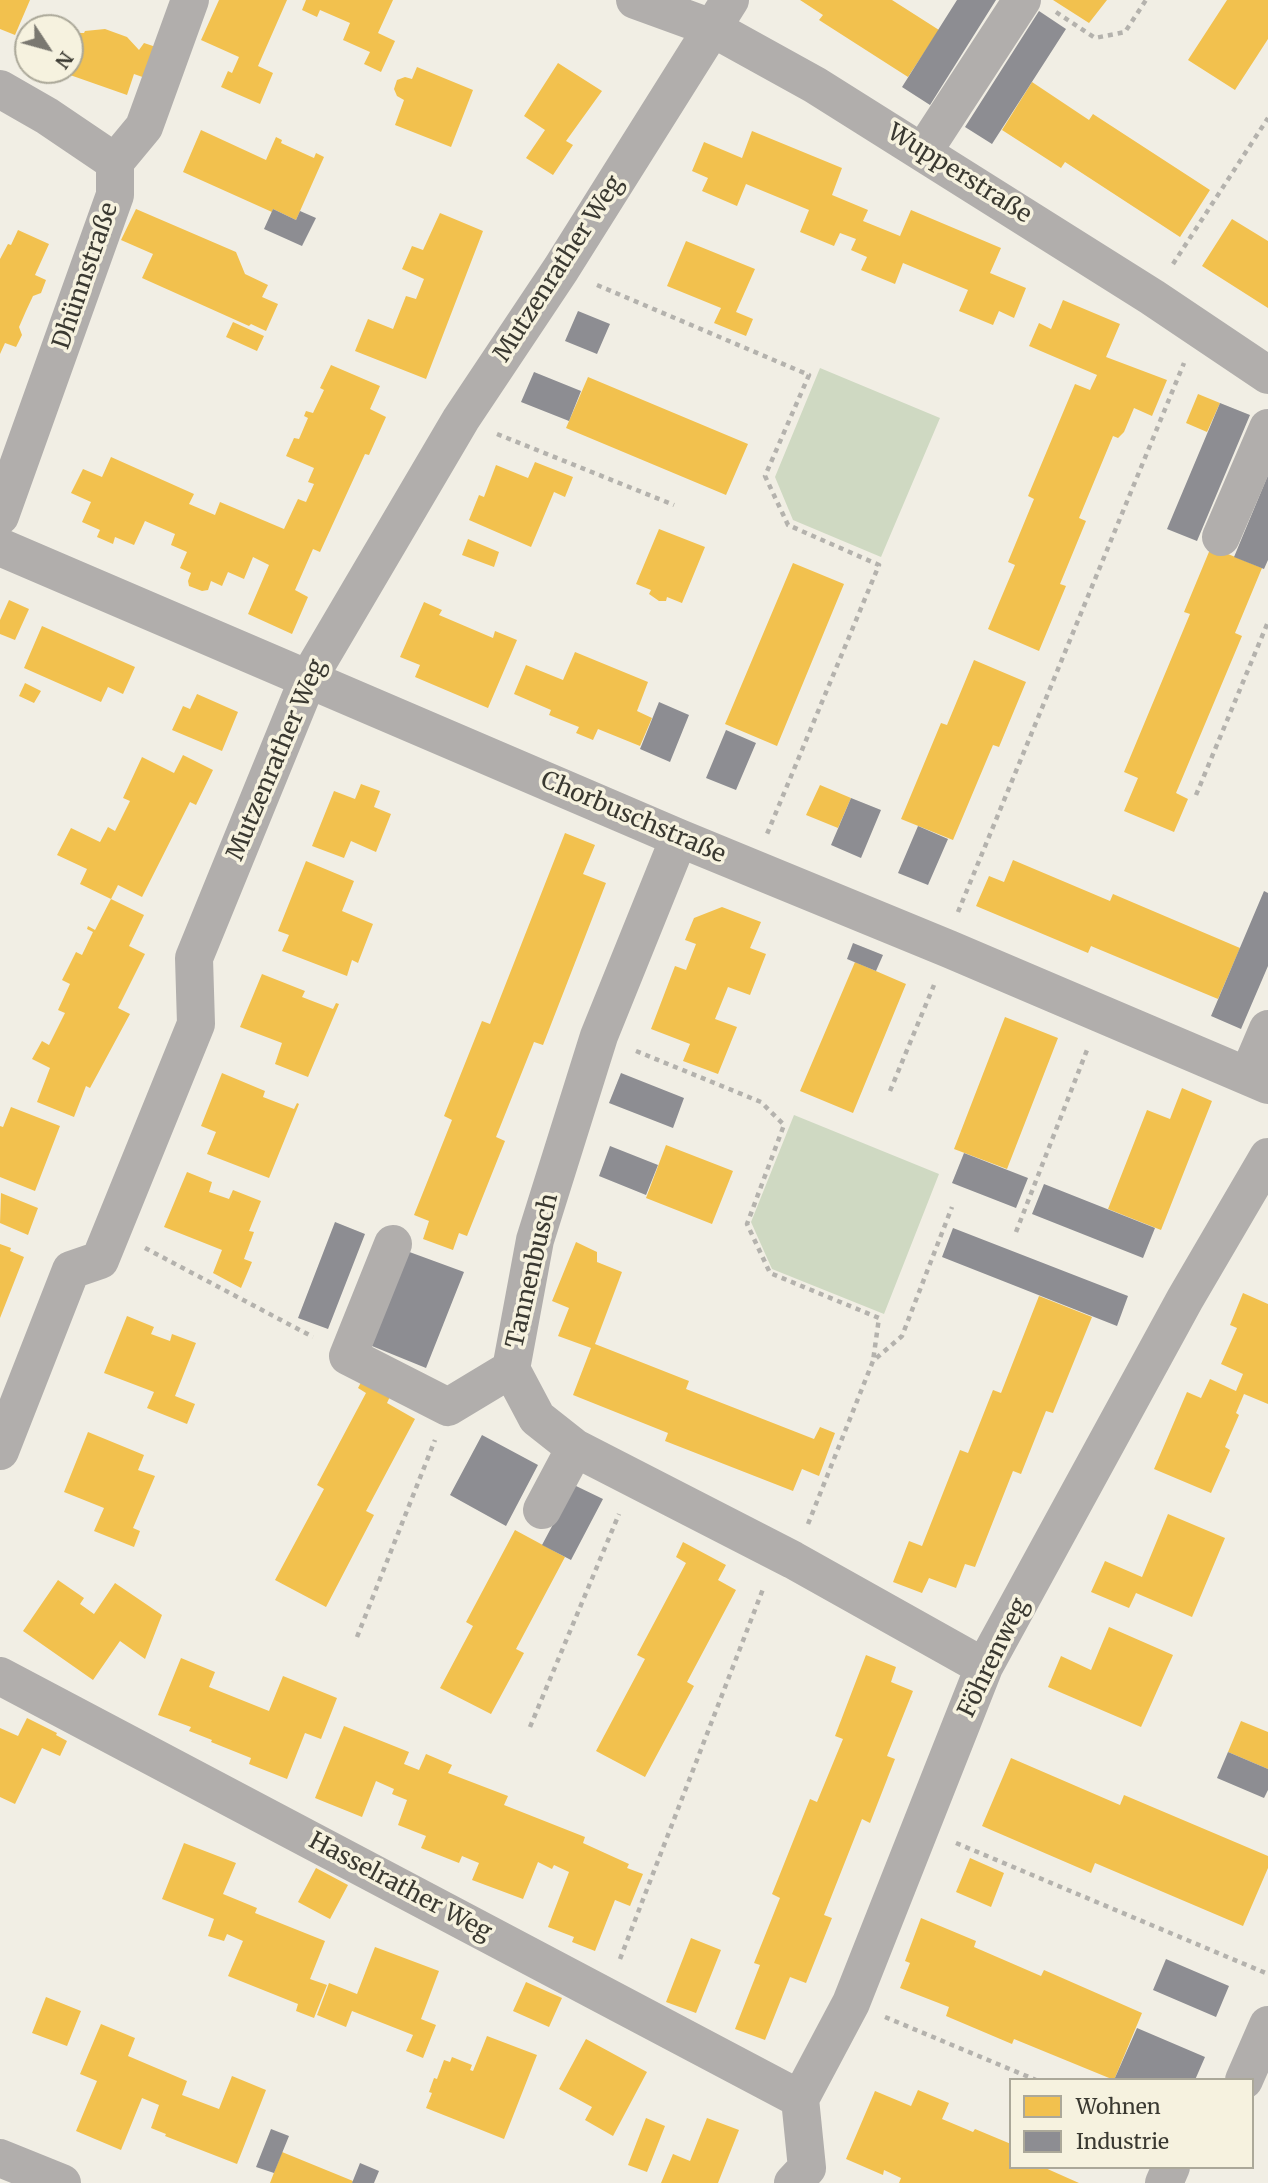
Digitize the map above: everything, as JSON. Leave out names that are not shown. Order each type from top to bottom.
[{"type":"street","points":[[0,89],[47,116],[115,162],[144,127],[190,0]]},
{"type":"street","name":"Wupperstraße","points":[[635,0],[721,14],[816,85],[1152,297],[1268,375]]},
{"type":"street","points":[[923,152],[1035,4]]},
{"type":"street","name":"Mutzenrather Weg","points":[[0,1451],[71,1270],[100,1261],[196,1024],[194,958],[308,679],[461,419],[561,269],[721,14]]},
{"type":"street","name":"Dhünnstraße","points":[[0,516],[115,195],[115,162]]},
{"type":"street","points":[[1221,537],[1268,428]]},
{"type":"street","name":"Chorbuschstraße","points":[[0,547],[752,869],[947,948],[1258,1081]]},
{"type":"street","name":"Tannenbusch","points":[[679,838],[599,1036],[535,1240],[511,1369],[537,1418],[575,1448],[785,1556],[984,1667]]},
{"type":"street","points":[[1258,1081],[1268,1029]]},
{"type":"street","name":"Föhrenweg","points":[[800,2099],[851,2003],[984,1667],[1185,1299],[1268,1157]]},
{"type":"street","points":[[393,1244],[348,1356],[448,1407],[511,1369]]},
{"type":"street","points":[[542,1510],[575,1448]]},
{"type":"street","name":"Hasselrather Weg","points":[[0,1676],[800,2099]]},
{"type":"street","points":[[1245,2078],[1268,2025]]},
{"type":"street","points":[[793,2183],[807,2168],[800,2099]]},
{"type":"street","points":[[0,2158],[62,2183]]},
{"type":"path","points":[[1035,4],[1095,38],[1125,32],[1146,0]]},
{"type":"path","points":[[1152,297],[1268,118]]},
{"type":"path","points":[[1261,128],[1268,133]]},
{"type":"path","points":[[561,269],[809,375],[765,476],[788,526],[879,565],[752,869]]},
{"type":"path","points":[[890,1091],[1198,327]]},
{"type":"path","points":[[461,419],[674,505]]},
{"type":"path","points":[[1196,795],[1268,622]]},
{"type":"path","points":[[1016,1232],[1101,1014]]},
{"type":"path","points":[[599,1036],[761,1102],[784,1125],[747,1224],[770,1273],[878,1318],[873,1362],[785,1556],[606,1996]]},
{"type":"path","points":[[873,1362],[902,1336],[952,1207]]},
{"type":"path","points":[[113,1230],[348,1356]]},
{"type":"path","points":[[357,1637],[448,1407]]},
{"type":"path","points":[[530,1727],[634,1478]]},
{"type":"path","points":[[921,1828],[1268,1975]]},
{"type":"path","points":[[851,2003],[1031,2078]]},
{"type":"green space","points":[[820,368],[940,418],[881,557],[793,520],[775,477]]},
{"type":"green space","points":[[794,1115],[939,1174],[884,1314],[772,1269],[751,1222]]},
{"type":"building: Wohnen","points":[[0,0],[30,0],[24,14],[14,14],[14,35],[0,29]]},
{"type":"building: Wohnen","points":[[219,0],[287,0],[258,66],[273,73],[260,104],[221,87],[228,71],[232,73],[239,57],[201,40]]},
{"type":"building: Wohnen","points":[[306,0],[393,0],[378,33],[395,41],[381,72],[364,64],[370,52],[343,40],[350,23],[320,10],[317,17],[302,10]]},
{"type":"building: Wohnen","points":[[800,0],[892,0],[939,30],[908,77],[819,20],[823,15]]},
{"type":"building: Wohnen","points":[[1053,0],[1107,0],[1089,23]]},
{"type":"building: Wohnen","points":[[1227,0],[1268,0],[1268,39],[1235,90],[1188,60]]},
{"type":"building: Wohnen","points":[[105,29],[127,37],[139,50],[144,43],[162,49],[151,80],[134,74],[127,95],[84,80],[85,31]]},
{"type":"building: Wohnen","points":[[558,63],[602,91],[566,141],[573,145],[553,175],[526,158],[545,130],[524,116]]},
{"type":"building: Wohnen","points":[[417,67],[473,90],[451,147],[395,125],[404,100],[397,96],[394,89],[397,80],[405,77],[412,79]]},
{"type":"building: Wohnen","points":[[1032,82],[1089,120],[1093,114],[1210,190],[1180,237],[1065,162],[1061,168],[1002,130]]},
{"type":"building: Wohnen","points":[[201,130],[266,160],[276,137],[282,140],[281,143],[314,158],[316,153],[324,157],[296,220],[183,172]]},
{"type":"building: Wohnen","points":[[752,131],[842,168],[832,195],[868,210],[863,221],[900,236],[911,210],[1001,248],[990,273],[1026,288],[1014,318],[999,311],[993,325],[959,311],[968,290],[903,263],[895,284],[861,270],[867,257],[851,250],[856,239],[840,233],[834,246],[800,232],[809,210],[746,184],[737,206],[702,191],[708,178],[692,171],[704,142],[742,158]]},
{"type":"building: Wohnen","points":[[136,209],[236,252],[245,274],[268,285],[262,297],[278,304],[266,331],[142,278],[153,254],[121,240]]},
{"type":"building: Wohnen","points":[[440,213],[483,231],[426,379],[355,351],[368,319],[393,329],[406,296],[416,299],[424,279],[402,269],[412,246],[423,250]]},
{"type":"building: Wohnen","points":[[1232,219],[1268,241],[1268,308],[1202,266]]},
{"type":"building: Wohnen","points":[[18,230],[49,244],[35,275],[46,280],[41,293],[33,296],[26,311],[19,327],[22,335],[16,347],[5,343],[0,354],[0,259]]},
{"type":"building: Wohnen","points":[[686,241],[755,269],[736,312],[753,319],[746,336],[714,323],[721,308],[667,286]]},
{"type":"building: Wohnen","points":[[1063,300],[1120,324],[1106,357],[1167,380],[1152,416],[1134,408],[1124,432],[1118,438],[1113,436],[1079,518],[1086,521],[1060,584],[1066,586],[1039,651],[988,629],[1015,565],[1008,562],[1034,499],[1028,496],[1075,384],[1090,390],[1097,375],[1029,346],[1039,323],[1051,329]]},
{"type":"building: Wohnen","points":[[233,322],[264,336],[257,351],[226,337]]},
{"type":"building: Wohnen","points":[[331,365],[380,386],[370,409],[386,417],[369,455],[365,454],[320,552],[313,549],[295,590],[308,597],[292,634],[248,614],[269,565],[253,557],[244,579],[228,572],[222,586],[211,581],[208,590],[202,591],[189,586],[191,573],[180,568],[187,552],[171,545],[175,534],[145,521],[134,545],[115,537],[113,544],[97,537],[100,530],[82,522],[91,502],[71,493],[83,469],[102,477],[111,457],[194,494],[189,504],[215,515],[220,502],[284,529],[298,499],[306,502],[314,484],[308,482],[314,468],[286,456],[294,438],[299,439],[308,418],[304,416],[306,411],[313,413],[324,390],[320,388]]},
{"type":"building: Wohnen","points":[[588,377],[748,444],[726,495],[566,428]]},
{"type":"building: Wohnen","points":[[1198,394],[1220,403],[1207,432],[1186,423]]},
{"type":"building: Wohnen","points":[[535,462],[573,477],[565,497],[554,492],[531,547],[469,520],[479,495],[484,497],[496,465],[528,478]]},
{"type":"building: Wohnen","points":[[659,529],[705,547],[682,603],[667,597],[666,601],[659,601],[649,594],[651,590],[636,584]]},
{"type":"building: Wohnen","points":[[468,539],[499,552],[494,567],[462,555]]},
{"type":"building: Wohnen","points":[[1211,547],[1262,568],[1235,633],[1242,636],[1176,793],[1188,799],[1174,832],[1124,811],[1138,778],[1124,772],[1190,614],[1184,612]]},
{"type":"building: Wohnen","points":[[793,563],[844,584],[777,746],[725,724]]},
{"type":"building: Wohnen","points":[[9,600],[29,609],[15,640],[0,634],[0,620]]},
{"type":"building: Wohnen","points":[[424,602],[442,610],[439,615],[493,638],[495,631],[517,640],[488,708],[415,677],[420,665],[400,657]]},
{"type":"building: Wohnen","points":[[42,626],[135,667],[123,694],[108,687],[101,702],[24,668]]},
{"type":"building: Wohnen","points":[[575,652],[648,682],[637,711],[652,718],[640,746],[598,729],[593,740],[576,733],[579,727],[549,715],[551,710],[514,694],[526,665],[563,680]]},
{"type":"building: Wohnen","points":[[974,660],[1026,682],[999,747],[993,745],[953,840],[901,819],[941,723],[947,725]]},
{"type":"building: Wohnen","points":[[25,683],[41,691],[34,703],[19,696]]},
{"type":"building: Wohnen","points":[[197,694],[238,712],[222,751],[172,730],[183,706],[190,709]]},
{"type":"building: Wohnen","points":[[183,755],[213,770],[196,805],[190,802],[142,897],[118,885],[111,899],[80,884],[87,869],[57,855],[71,828],[100,842],[108,827],[115,831],[130,801],[123,798],[142,757],[174,773]]},
{"type":"building: Wohnen","points":[[361,784],[380,791],[374,807],[391,814],[376,852],[351,841],[344,858],[312,846],[334,791],[355,799]]},
{"type":"building: Wohnen","points":[[820,785],[851,798],[838,828],[806,815]]},
{"type":"building: Wohnen","points":[[565,833],[595,845],[583,874],[606,883],[543,1045],[534,1042],[496,1137],[505,1141],[467,1236],[459,1233],[453,1250],[423,1239],[429,1221],[414,1215],[452,1120],[444,1116],[482,1021],[490,1024]]},
{"type":"building: Wohnen","points":[[1013,860],[1110,901],[1113,894],[1240,948],[1218,999],[1091,946],[1088,953],[976,906],[989,876],[1004,882]]},
{"type":"building: Wohnen","points":[[306,861],[354,881],[342,911],[373,924],[358,963],[352,960],[347,976],[282,951],[289,935],[278,931]]},
{"type":"building: Wohnen","points":[[111,899],[144,915],[129,946],[145,954],[118,1008],[130,1014],[90,1088],[86,1086],[74,1117],[37,1102],[50,1068],[32,1059],[42,1041],[49,1045],[65,1013],[58,1010],[70,984],[62,980],[76,952],[82,955],[93,932],[87,929],[88,926],[95,930]]},
{"type":"building: Wohnen","points":[[722,907],[761,922],[750,948],[766,954],[750,995],[728,987],[715,1019],[737,1027],[718,1074],[683,1061],[690,1044],[651,1029],[675,966],[686,970],[696,944],[685,940],[694,918]]},
{"type":"building: Wohnen","points":[[855,962],[906,984],[853,1113],[800,1091]]},
{"type":"building: Wohnen","points":[[262,974],[305,991],[302,997],[333,1009],[336,1003],[339,1004],[308,1077],[275,1064],[282,1043],[240,1027]]},
{"type":"building: Wohnen","points":[[1005,1017],[1058,1038],[1007,1169],[954,1149]]},
{"type":"building: Wohnen","points":[[222,1073],[265,1091],[263,1097],[294,1109],[297,1103],[299,1104],[269,1178],[207,1154],[216,1132],[201,1126]]},
{"type":"building: Wohnen","points":[[1182,1088],[1212,1101],[1161,1230],[1108,1209],[1147,1110],[1170,1119]]},
{"type":"building: Wohnen","points":[[11,1107],[60,1126],[35,1191],[0,1177],[0,1126],[3,1127]]},
{"type":"building: Wohnen","points":[[666,1145],[733,1171],[712,1224],[646,1198]]},
{"type":"building: Wohnen","points":[[187,1172],[212,1182],[209,1192],[229,1199],[233,1190],[261,1201],[249,1231],[254,1232],[244,1259],[252,1262],[241,1288],[213,1273],[222,1250],[164,1227]]},
{"type":"building: Wohnen","points":[[1,1193],[38,1208],[28,1235],[0,1223]]},
{"type":"building: Wohnen","points":[[576,1242],[597,1252],[597,1262],[622,1272],[595,1344],[689,1381],[686,1389],[814,1439],[820,1427],[835,1433],[819,1476],[802,1469],[793,1491],[665,1441],[668,1433],[573,1395],[591,1348],[558,1336],[569,1308],[552,1301]]},
{"type":"building: Wohnen","points":[[0,1244],[24,1257],[0,1318]]},
{"type":"building: Wohnen","points":[[1243,1293],[1268,1304],[1268,1404],[1244,1394],[1236,1413],[1239,1415],[1225,1447],[1230,1450],[1211,1493],[1154,1469],[1187,1392],[1201,1398],[1210,1379],[1236,1391],[1243,1374],[1221,1364],[1237,1328],[1230,1325]]},
{"type":"building: Wohnen","points":[[1039,1296],[1092,1317],[1053,1413],[1046,1411],[1021,1474],[1013,1471],[975,1567],[965,1564],[956,1588],[929,1578],[922,1593],[893,1582],[909,1541],[922,1546],[960,1450],[968,1453],[993,1390],[1001,1393]]},
{"type":"building: Wohnen","points":[[127,1316],[154,1327],[151,1334],[170,1341],[172,1334],[196,1343],[175,1396],[195,1404],[187,1424],[147,1408],[154,1392],[104,1373]]},
{"type":"building: Wohnen","points":[[366,1373],[394,1388],[387,1403],[415,1419],[366,1511],[374,1515],[326,1607],[275,1580],[324,1489],[317,1485],[366,1393],[358,1388]]},
{"type":"building: Wohnen","points":[[88,1432],[144,1455],[138,1470],[155,1476],[133,1528],[140,1531],[134,1547],[94,1531],[104,1508],[64,1492]]},
{"type":"building: Wohnen","points":[[1168,1514],[1225,1538],[1192,1617],[1136,1593],[1129,1608],[1091,1592],[1105,1561],[1142,1577]]},
{"type":"building: Wohnen","points":[[515,1530],[565,1557],[516,1649],[524,1653],[491,1714],[440,1688],[473,1626],[466,1622]]},
{"type":"building: Wohnen","points":[[683,1542],[726,1565],[718,1580],[736,1590],[687,1682],[694,1686],[645,1777],[596,1751],[645,1659],[637,1655],[686,1563],[676,1557]]},
{"type":"building: Wohnen","points":[[58,1580],[84,1598],[80,1604],[94,1614],[115,1583],[162,1615],[145,1659],[120,1641],[93,1680],[23,1631]]},
{"type":"building: Wohnen","points":[[1109,1627],[1173,1655],[1141,1727],[1048,1687],[1061,1656],[1091,1670]]},
{"type":"building: Wohnen","points":[[866,1655],[896,1667],[891,1682],[913,1691],[887,1756],[895,1759],[870,1823],[862,1819],[824,1915],[832,1918],[806,1983],[790,1977],[765,2040],[735,2029],[760,1965],[754,1963],[780,1898],[772,1894],[810,1799],[817,1802],[843,1739],[835,1736]]},
{"type":"building: Wohnen","points":[[181,1658],[215,1672],[209,1687],[269,1711],[283,1676],[337,1698],[321,1739],[305,1733],[287,1779],[249,1764],[251,1758],[189,1731],[191,1727],[158,1715]]},
{"type":"building: Wohnen","points":[[27,1718],[67,1741],[60,1756],[42,1748],[15,1804],[0,1797],[0,1728],[18,1736]]},
{"type":"building: Wohnen","points":[[1241,1721],[1268,1732],[1268,1769],[1228,1752]]},
{"type":"building: Wohnen","points":[[344,1726],[409,1752],[404,1764],[419,1770],[426,1754],[452,1765],[448,1773],[508,1796],[504,1805],[585,1837],[583,1843],[629,1864],[627,1868],[643,1874],[630,1906],[615,1900],[595,1951],[572,1942],[574,1937],[548,1927],[569,1872],[554,1865],[552,1869],[538,1862],[523,1899],[472,1880],[479,1863],[462,1856],[459,1863],[421,1848],[426,1836],[398,1825],[407,1800],[392,1794],[394,1789],[376,1781],[362,1817],[315,1798]]},
{"type":"building: Wohnen","points":[[1011,1758],[1120,1805],[1124,1795],[1268,1856],[1268,1868],[1243,1926],[1095,1863],[1091,1873],[982,1826]]},
{"type":"building: Wohnen","points":[[184,1843],[236,1863],[223,1894],[257,1908],[255,1913],[325,1941],[310,1979],[327,1985],[314,2018],[296,2011],[298,2004],[228,1976],[243,1941],[227,1934],[224,1941],[208,1936],[214,1919],[162,1899]]},
{"type":"building: Wohnen","points":[[970,1858],[1004,1873],[991,1907],[956,1892]]},
{"type":"building: Wohnen","points":[[316,1868],[348,1885],[330,1919],[298,1902]]},
{"type":"building: Wohnen","points":[[921,1918],[976,1941],[974,1947],[1041,1976],[1044,1970],[1142,2013],[1115,2078],[1109,2078],[1014,2039],[1012,2044],[946,2016],[949,2007],[900,1988],[910,1963],[905,1961]]},
{"type":"building: Wohnen","points":[[691,1938],[721,1950],[696,2013],[666,2002]]},
{"type":"building: Wohnen","points":[[375,1947],[439,1971],[421,2019],[436,2025],[423,2058],[406,2051],[413,2035],[352,2011],[346,2027],[317,2015],[329,1983],[357,1994]]},
{"type":"building: Wohnen","points":[[526,1982],[562,1998],[549,2027],[513,2011]]},
{"type":"building: Wohnen","points":[[46,1997],[81,2011],[67,2046],[32,2033]]},
{"type":"building: Wohnen","points":[[101,2024],[135,2038],[128,2056],[187,2081],[182,2095],[219,2109],[232,2076],[266,2090],[237,2164],[151,2128],[159,2105],[142,2098],[121,2150],[76,2131],[97,2081],[80,2074]]},
{"type":"building: Wohnen","points":[[487,2036],[537,2055],[504,2139],[426,2108],[434,2078],[437,2079],[444,2060],[450,2062],[452,2057],[472,2065],[470,2070],[473,2071]]},
{"type":"building: Wohnen","points":[[586,2039],[647,2072],[613,2136],[585,2120],[592,2107],[559,2089]]},
{"type":"building: Wohnen","points":[[918,2090],[949,2103],[942,2119],[1009,2143],[1009,2169],[1048,2169],[1079,2183],[899,2183],[901,2178],[884,2170],[883,2175],[846,2159],[875,2091],[911,2106]]},
{"type":"building: Wohnen","points":[[646,2118],[665,2126],[647,2172],[628,2165]]},
{"type":"building: Wohnen","points":[[707,2118],[739,2130],[718,2183],[661,2183],[673,2154],[690,2161]]},
{"type":"building: Wohnen","points":[[282,2152],[353,2181],[270,2183]]},
{"type":"building: Industrie","points":[[957,0],[996,0],[930,105],[902,87]]},
{"type":"building: Industrie","points":[[1039,11],[1066,29],[992,144],[965,127]]},
{"type":"building: Industrie","points":[[273,209],[296,220],[300,211],[316,218],[302,246],[264,229]]},
{"type":"building: Industrie","points":[[578,311],[610,324],[597,354],[565,341]]},
{"type":"building: Industrie","points":[[534,372],[581,391],[569,421],[521,402]]},
{"type":"building: Industrie","points":[[1220,403],[1250,415],[1197,541],[1167,529]]},
{"type":"building: Industrie","points":[[1268,475],[1268,560],[1264,569],[1234,557]]},
{"type":"building: Industrie","points":[[659,702],[689,715],[670,762],[640,749]]},
{"type":"building: Industrie","points":[[726,730],[756,743],[736,790],[706,778]]},
{"type":"building: Industrie","points":[[851,798],[881,810],[861,858],[831,845]]},
{"type":"building: Industrie","points":[[918,826],[948,839],[928,885],[898,873]]},
{"type":"building: Industrie","points":[[1264,891],[1268,893],[1268,966],[1241,1029],[1211,1016]]},
{"type":"building: Industrie","points":[[853,943],[883,955],[876,971],[847,959]]},
{"type":"building: Industrie","points":[[621,1073],[684,1098],[673,1128],[609,1103]]},
{"type":"building: Industrie","points":[[610,1146],[658,1165],[646,1195],[599,1176]]},
{"type":"building: Industrie","points":[[964,1153],[1028,1178],[1016,1208],[952,1183]]},
{"type":"building: Industrie","points":[[1044,1184],[1155,1228],[1143,1258],[1032,1214]]},
{"type":"building: Industrie","points":[[335,1222],[365,1234],[328,1329],[298,1318]]},
{"type":"building: Industrie","points":[[953,1228],[1128,1296],[1117,1326],[942,1257]]},
{"type":"building: Industrie","points":[[404,1250],[464,1272],[426,1368],[367,1344]]},
{"type":"building: Industrie","points":[[482,1435],[538,1465],[506,1526],[450,1495]]},
{"type":"building: Industrie","points":[[574,1485],[603,1499],[571,1560],[542,1545]]},
{"type":"building: Industrie","points":[[1228,1752],[1268,1769],[1268,1790],[1264,1798],[1217,1778]]},
{"type":"building: Industrie","points":[[1166,1959],[1229,1986],[1216,2017],[1153,1990]]},
{"type":"building: Industrie","points":[[1137,2028],[1205,2057],[1196,2078],[1115,2078]]},
{"type":"building: Industrie","points":[[271,2129],[289,2136],[274,2173],[256,2167]]},
{"type":"building: Industrie","points":[[360,2163],[379,2171],[374,2183],[352,2183]]}]
